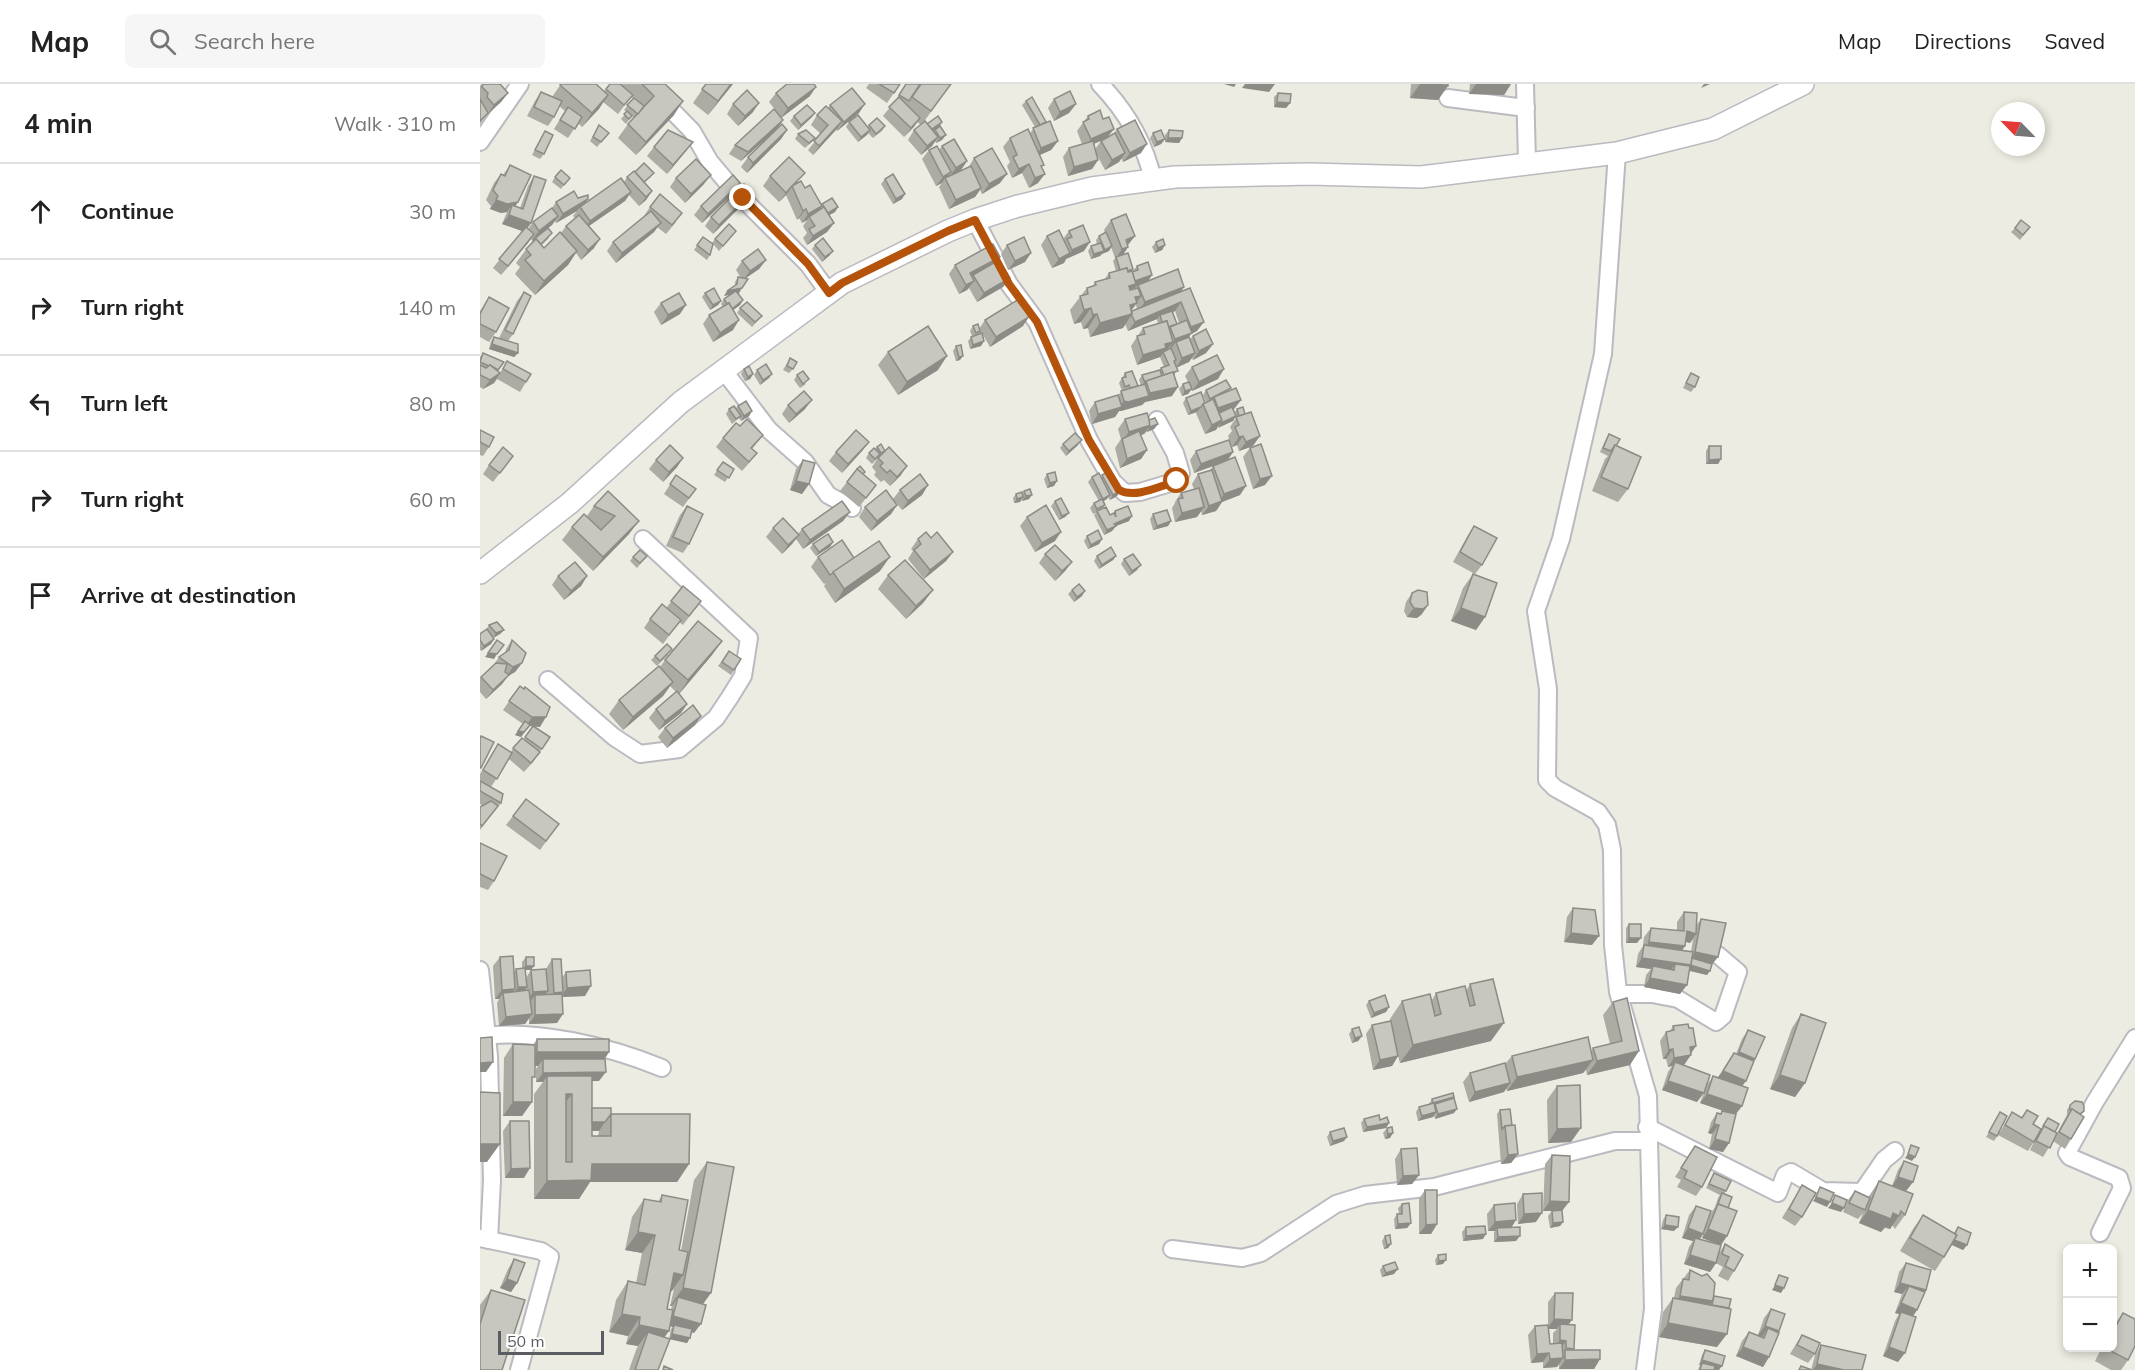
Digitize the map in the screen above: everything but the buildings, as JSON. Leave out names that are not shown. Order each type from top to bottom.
[{"type":"street","points":[[480,142],[520,84]]},
{"type":"street","points":[[646,84],[692,131],[710,162],[731,187],[808,264],[829,293]]},
{"type":"street","points":[[1100,84],[1113,98],[1134,130],[1148,156],[1153,180]]},
{"type":"street","points":[[1525,84],[1527,162]]},
{"type":"street","points":[[480,573],[570,503],[681,402],[842,283],[975,220],[1018,206],[1092,188],[1175,177],[1309,174],[1420,177],[1527,162],[1617,153],[1713,129],[1803,84]]},
{"type":"street","points":[[1448,98],[1526,108]]},
{"type":"street","points":[[1617,153],[1603,354],[1561,539],[1536,611],[1548,689],[1545,766],[1547,780],[1555,788],[1598,812],[1607,825],[1612,850],[1613,945],[1619,994],[1628,1032],[1646,1084],[1653,1309],[1644,1370]]},
{"type":"street","points":[[975,220],[1009,284],[1037,322],[1089,440],[1113,482],[1125,493],[1140,492],[1177,481],[1181,473],[1175,453],[1158,420]]},
{"type":"street","points":[[724,371],[769,430],[806,462],[828,495],[852,508]]},
{"type":"street","points":[[548,680],[614,737],[640,754],[647,755],[679,749],[716,718],[743,676],[749,638],[643,539]]},
{"type":"street","points":[[1619,994],[1652,994],[1678,999],[1716,1022],[1723,1016],[1738,972],[1718,955]]},
{"type":"street","points":[[480,970],[492,1180],[484,1239],[541,1251],[550,1257],[519,1370]]},
{"type":"street","points":[[483,1036],[584,1043],[662,1068]]},
{"type":"street","points":[[2100,1233],[2122,1188],[2120,1178],[2070,1157],[2067,1153],[2095,1102],[2135,1038]]},
{"type":"street","points":[[1172,1249],[1242,1258],[1261,1254],[1336,1204],[1365,1195],[1434,1187],[1647,1134],[1778,1193],[1785,1175],[1791,1172],[1823,1191],[1862,1192],[1884,1160],[1895,1151]]},
{"type":"route","points":[[743,198],[808,264],[829,293],[842,283],[975,220],[1009,284],[1037,322],[1089,440],[1119,490],[1125,493],[1140,492],[1177,481]]}]
